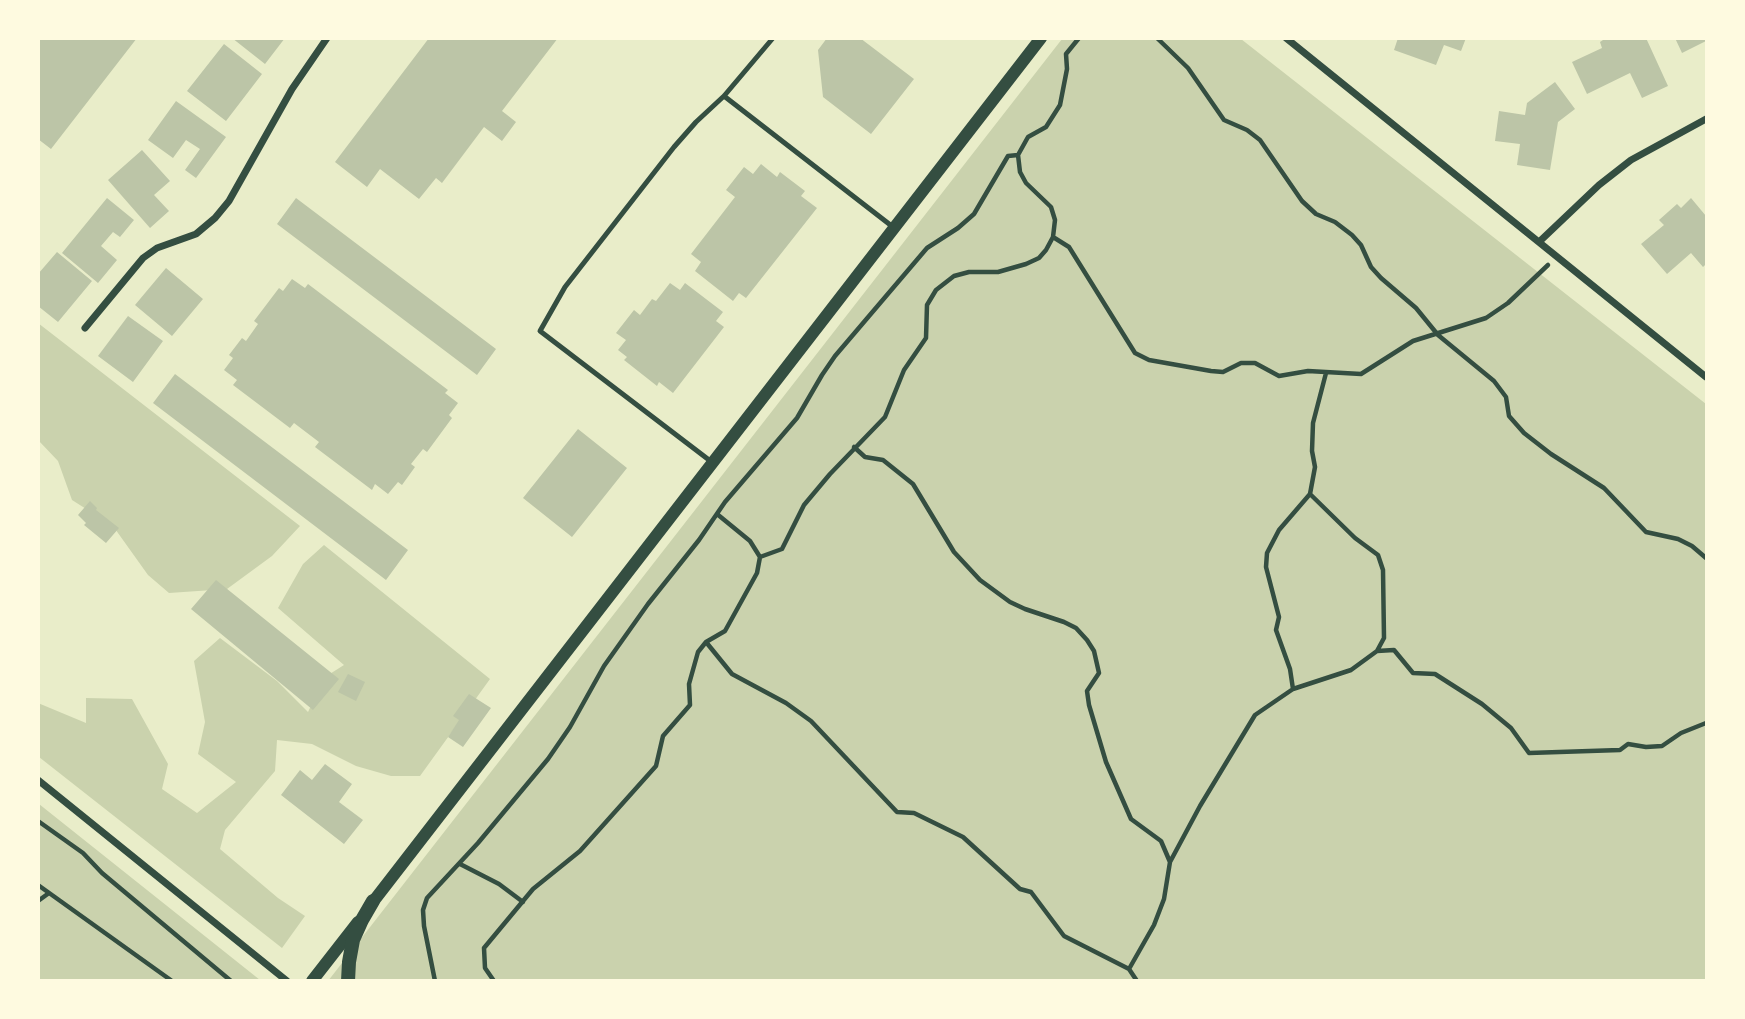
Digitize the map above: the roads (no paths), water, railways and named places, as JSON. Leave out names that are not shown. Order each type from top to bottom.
[{"type":"main road","points":[[348,981],[353,940],[373,901]]},
{"type":"street","points":[[85,328],[143,258],[157,248],[197,234],[215,218],[229,201],[292,89],[327,38]]},
{"type":"street","points":[[312,981],[1041,38]]},
{"type":"street","points":[[1286,38],[1706,377]]},
{"type":"street","points":[[1539,242],[1599,185],[1631,160],[1706,119]]},
{"type":"street","points":[[38,780],[287,981]]},
{"type":"lane","points":[[713,463],[540,331],[565,287],[665,158],[696,122],[724,96],[773,38]]},
{"type":"lane","points":[[724,96],[894,228]]}]
